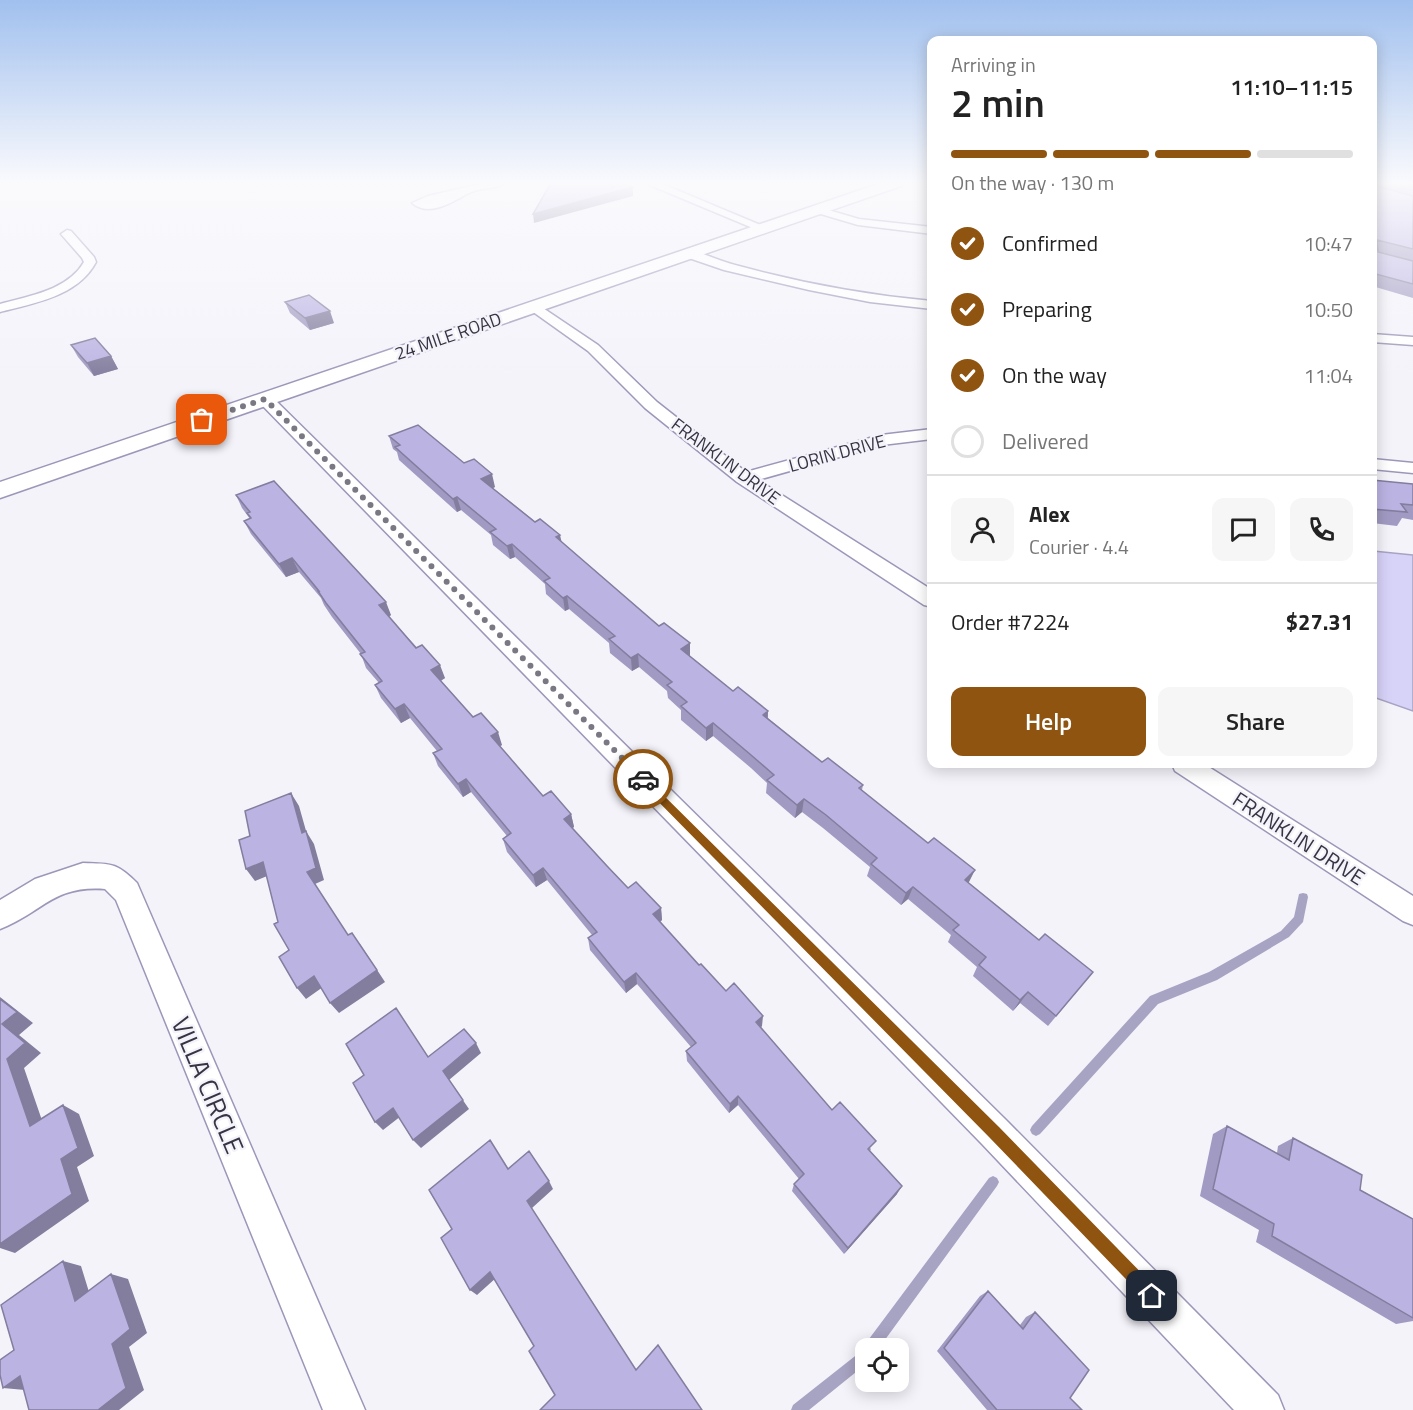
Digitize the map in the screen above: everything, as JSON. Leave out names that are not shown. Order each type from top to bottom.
[{"type":"street","points":[[0,308],[57,290],[73,282],[85,272],[90,262],[81,249]]},
{"type":"street","name":"24 MILE ROAD","points":[[0,490],[704,249]]},
{"type":"street","points":[[698,251],[738,271],[845,295],[927,304]]},
{"type":"street","name":"FRANKLIN DRIVE","points":[[534,306],[593,348],[651,405],[743,478],[927,597]]},
{"type":"street","points":[[1377,338],[1413,340]]},
{"type":"street","points":[[265,399],[994,1132],[1263,1410]]},
{"type":"street","name":"LORIN DRIVE","points":[[743,478],[881,440],[927,435]]},
{"type":"street","points":[[1377,464],[1413,468]]},
{"type":"street","name":"FRANKLIN DRIVE","points":[[1190,768],[1413,912]]},
{"type":"street","name":"VILLA CIRCLE","points":[[0,916],[45,888],[83,875],[112,877],[127,892],[344,1410]]},
{"type":"shaded area","points":[[1377,551],[1413,555],[1413,711],[1377,698]]},
{"type":"building","points":[[1377,249],[1378,252],[1413,261],[1413,284],[1377,274]]},
{"type":"building","points":[[309,295],[330,311],[305,318],[285,302]]},
{"type":"building","points":[[95,338],[111,356],[87,363],[71,345]]},
{"type":"building","points":[[418,425],[464,463],[474,459],[492,474],[481,479],[535,522],[540,519],[560,535],[556,537],[659,626],[664,623],[690,643],[681,649],[733,691],[738,687],[768,711],[763,715],[822,762],[828,758],[863,785],[859,788],[928,843],[934,838],[975,870],[965,880],[1039,940],[1045,934],[1093,972],[1056,1016],[1028,992],[1020,1000],[979,965],[986,957],[953,930],[959,925],[913,887],[906,893],[871,864],[877,858],[826,815],[804,799],[797,805],[767,780],[774,775],[713,723],[706,728],[681,706],[687,702],[667,685],[672,682],[638,654],[631,658],[609,639],[615,636],[567,596],[563,598],[544,581],[550,578],[512,544],[507,546],[490,532],[496,529],[457,497],[453,499],[395,447],[400,445],[389,436]]},
{"type":"building","points":[[1377,480],[1413,484],[1413,505],[1401,504],[1407,512],[1377,509]]},
{"type":"building","points":[[274,481],[386,602],[379,605],[416,648],[422,645],[440,665],[431,670],[473,717],[481,713],[498,732],[491,736],[543,796],[551,791],[571,814],[564,819],[607,866],[628,888],[636,882],[661,908],[653,914],[699,965],[701,964],[726,991],[734,983],[763,1016],[756,1022],[832,1110],[840,1102],[876,1141],[868,1149],[902,1186],[848,1248],[794,1184],[804,1174],[738,1096],[730,1104],[686,1051],[696,1043],[636,973],[624,982],[588,938],[597,932],[543,868],[533,875],[503,839],[511,833],[466,779],[458,784],[433,753],[442,749],[404,704],[395,709],[375,685],[382,681],[360,654],[365,652],[292,558],[279,564],[244,521],[251,518],[247,513],[250,512],[236,495]]},
{"type":"building","points":[[291,793],[302,833],[306,831],[316,868],[307,872],[348,935],[352,933],[377,970],[330,1003],[314,976],[297,988],[279,957],[289,950],[274,924],[278,922],[263,862],[246,869],[239,840],[250,836],[245,811]]},
{"type":"building","points":[[0,999],[17,1012],[2,1024],[25,1043],[7,1059],[30,1126],[63,1105],[78,1148],[61,1159],[72,1194],[0,1244]]},
{"type":"building","points":[[396,1008],[428,1057],[464,1029],[476,1043],[443,1071],[463,1100],[413,1140],[393,1108],[375,1122],[353,1083],[364,1075],[346,1044]]},
{"type":"building","points":[[1227,1126],[1289,1160],[1293,1138],[1362,1175],[1360,1190],[1413,1219],[1413,1318],[1272,1236],[1274,1224],[1213,1189]]},
{"type":"building","points":[[490,1140],[508,1169],[529,1151],[549,1181],[527,1201],[636,1370],[658,1345],[702,1410],[540,1410],[555,1395],[529,1351],[534,1346],[490,1272],[470,1290],[441,1238],[452,1229],[429,1190]]},
{"type":"building","points":[[63,1261],[75,1301],[111,1274],[130,1329],[112,1344],[126,1388],[98,1410],[29,1410],[20,1376],[3,1388],[0,1360],[14,1350],[1,1305]]},
{"type":"building","points":[[988,1291],[1023,1329],[1035,1312],[1089,1370],[1070,1398],[1082,1410],[997,1410],[944,1348]]},
{"type":"waterway","points":[[1036,1130],[1154,1000],[1213,976],[1285,934],[1299,919],[1303,897]]},
{"type":"waterway","points":[[878,1338],[993,1182]]},
{"type":"waterway","points":[[798,1410],[855,1364]]},
{"type":"way so far","points":[[202,420],[265,399],[643,779]]},
{"type":"route","points":[[643,779],[994,1132],[1152,1296]]}]
